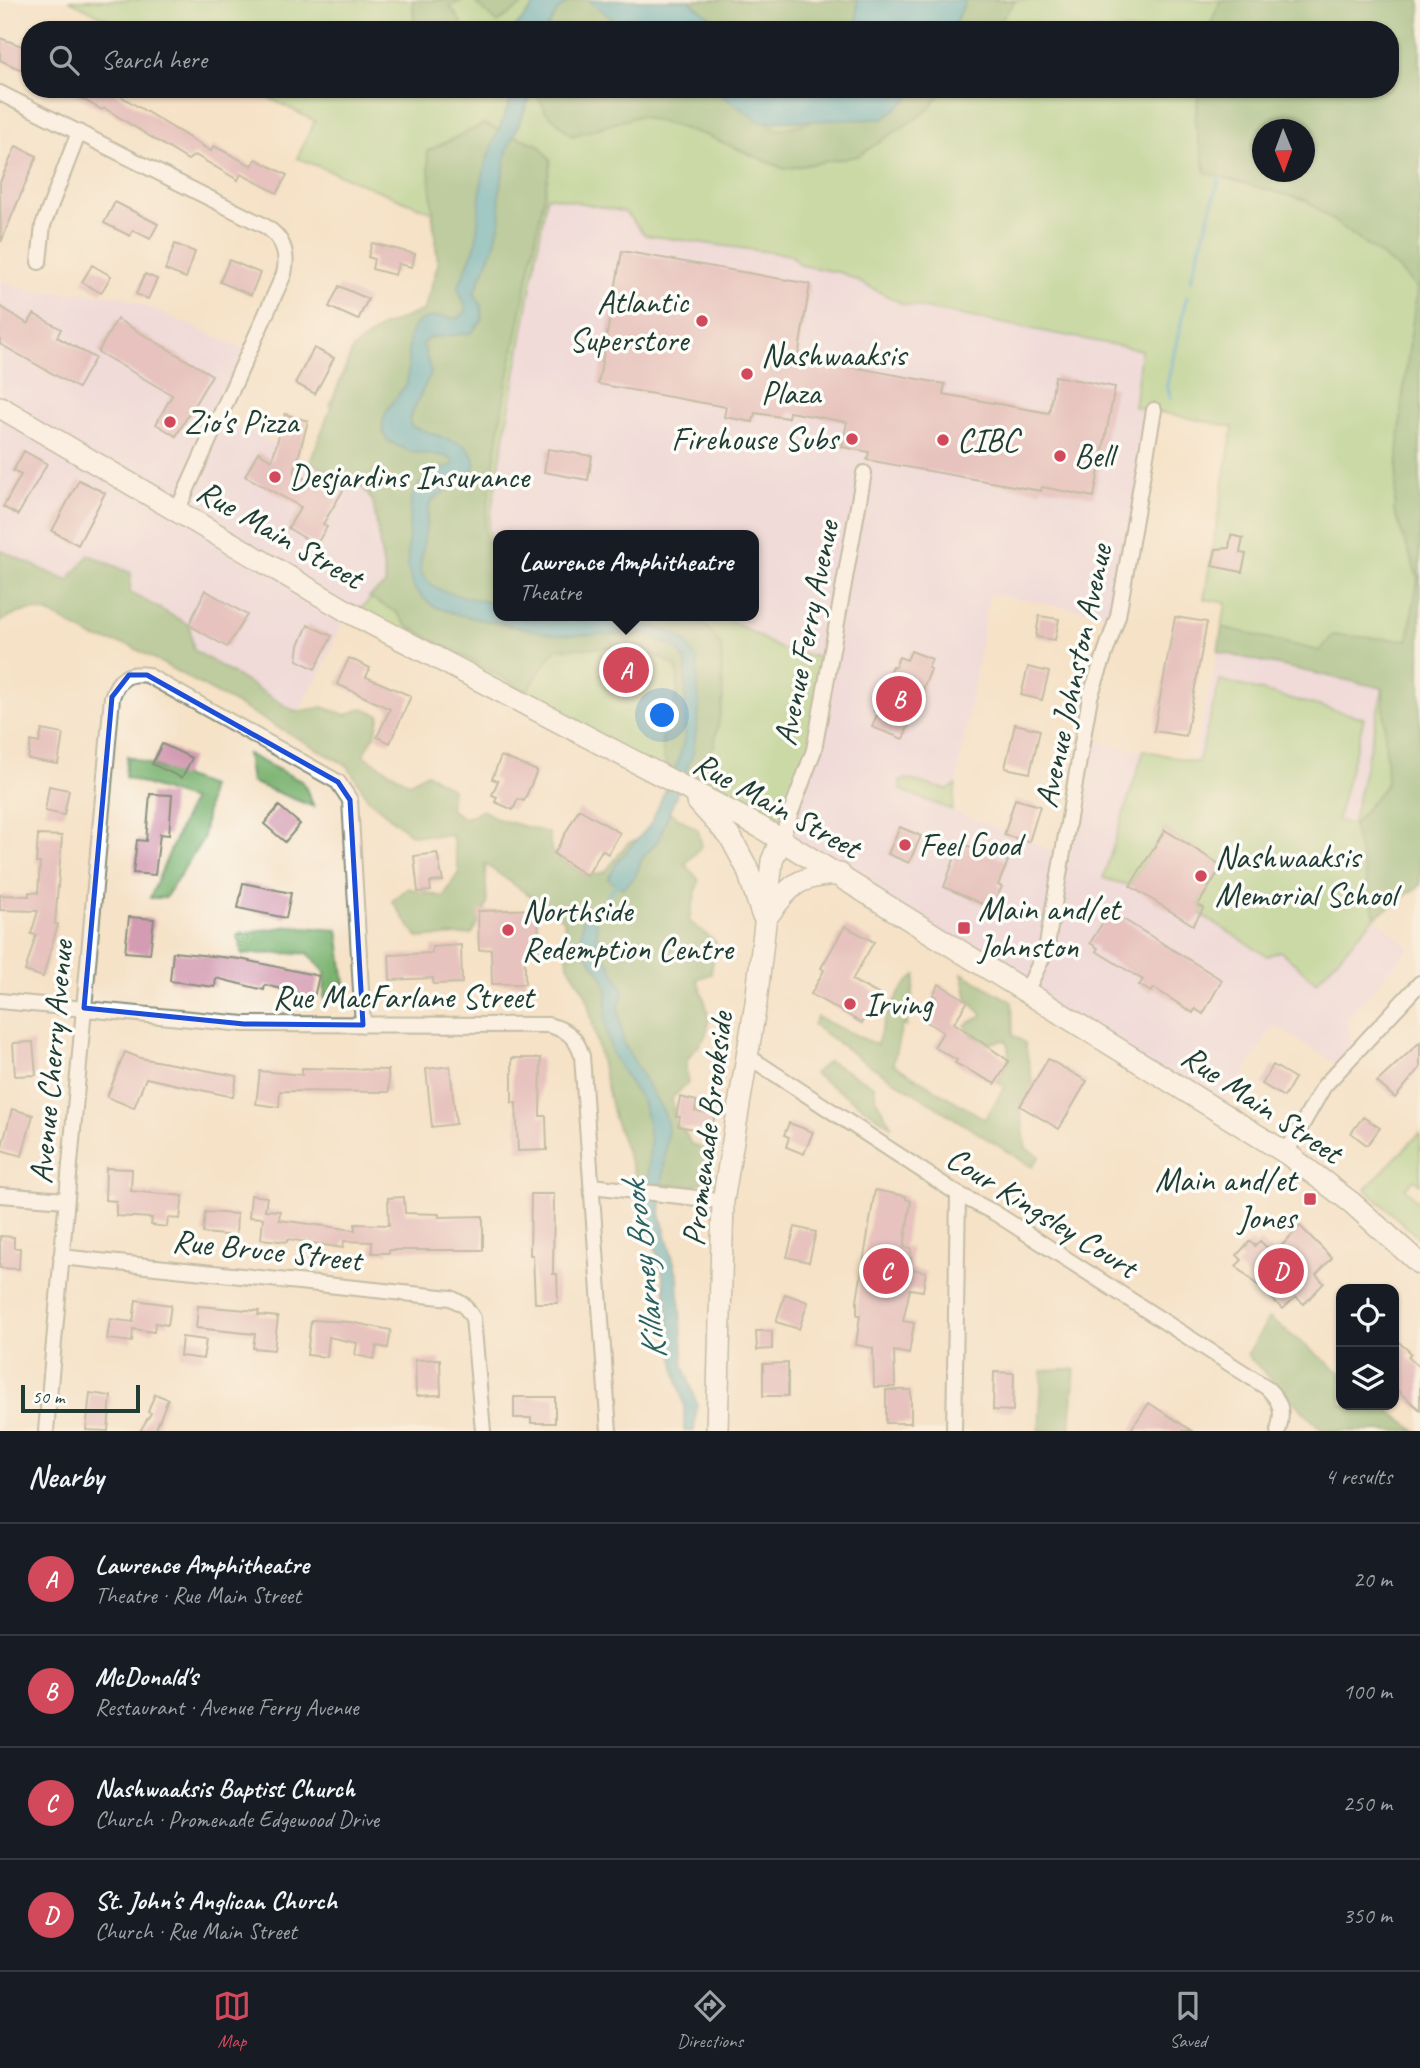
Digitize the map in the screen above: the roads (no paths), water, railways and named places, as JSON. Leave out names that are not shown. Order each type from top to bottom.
[{"type":"main road","name":"Rue Main Street","points":[[0,407],[355,614],[781,839],[840,874],[1286,1153],[1352,1203],[1420,1265]]},
{"type":"main road","points":[[690,793],[731,838],[747,868],[764,920]]},
{"type":"main road","name":"Promenade Brookside","points":[[717,1431],[723,1201],[756,1003],[772,861],[781,839]]},
{"type":"main road","points":[[764,920],[797,880],[816,875],[840,874]]},
{"type":"street","points":[[0,93],[273,230],[286,255],[284,274],[177,511]]},
{"type":"street","points":[[39,262],[43,225],[79,132]]},
{"type":"street","name":"Avenue Johnston Avenue","points":[[1027,990],[1046,950],[1090,697],[1118,616],[1154,410]]},
{"type":"street","name":"Avenue Ferry Avenue","points":[[781,839],[814,750],[864,473]]},
{"type":"street","name":"Avenue Cherry Avenue","points":[[46,1431],[112,697],[115,686],[124,677],[135,673],[147,674],[338,782],[350,800],[363,1025]]},
{"type":"street","points":[[1286,1153],[1324,1086],[1420,984]]},
{"type":"street","name":"Rue MacFarlane Street","points":[[0,1000],[244,1024],[548,1025],[565,1029],[577,1040],[582,1056],[609,1431]]},
{"type":"street","name":"Cour Kingsley Court","points":[[746,1055],[958,1194],[995,1213],[1266,1387],[1279,1399],[1282,1409],[1278,1431]]},
{"type":"street","points":[[592,1186],[723,1201]]},
{"type":"street","points":[[954,1431],[958,1194]]},
{"type":"street","points":[[0,1195],[66,1200]]},
{"type":"street","name":"Rue Bruce Street","points":[[61,1257],[436,1295],[464,1305],[473,1318],[476,1333],[483,1431]]},
{"type":"water","points":[[539,0],[572,0],[559,9],[552,21],[521,21]]},
{"type":"water","points":[[588,0],[688,0],[716,21],[615,21]]},
{"type":"water","points":[[857,0],[966,0],[956,21],[857,21]]},
{"type":"water","points":[[510,98],[530,98],[507,151],[499,196],[501,218],[494,247],[474,293],[481,305],[482,320],[471,333],[428,338],[423,344],[431,373],[409,419],[411,426],[459,443],[468,448],[475,461],[468,478],[441,494],[429,505],[420,569],[432,585],[442,590],[493,604],[493,621],[636,621],[674,633],[685,641],[697,660],[699,711],[693,753],[658,841],[643,857],[635,877],[622,888],[608,879],[617,862],[650,825],[678,762],[685,736],[686,662],[677,649],[646,634],[556,635],[459,615],[433,606],[414,588],[407,566],[411,498],[419,484],[432,472],[452,466],[454,461],[445,456],[411,452],[388,441],[382,425],[387,410],[407,383],[408,349],[413,329],[428,318],[459,318],[467,310],[458,288],[476,244],[486,161]]},
{"type":"water","points":[[726,98],[909,98],[883,119],[760,122]]},
{"type":"water","points":[[583,914],[596,922],[598,943],[624,990],[618,1009],[624,1044],[664,1113],[668,1126],[660,1213],[678,1277],[684,1366],[697,1404],[694,1431],[684,1431],[684,1405],[675,1369],[663,1276],[646,1213],[650,1140],[647,1118],[642,1102],[614,1058],[608,1040],[605,1023],[607,990],[603,977],[584,951],[581,934]]},
{"type":"waterway","points":[[1191,280],[1220,176]]},
{"type":"waterway","points":[[1171,398],[1167,387],[1187,297]]},
{"type":"waterway","name":"Killarney Brook","points":[[607,897],[620,880]]},
{"type":"waterway","name":"Killarney Brook","points":[[591,922],[597,910]]},
{"type":"place","name":"Atlantic Superstore","points":[[702,321]]},
{"type":"place","name":"Nashwaaksis Plaza","points":[[747,374]]},
{"type":"place","name":"Zio's Pizza","points":[[170,422]]},
{"type":"place","name":"Firehouse Subs","points":[[852,439]]},
{"type":"place","name":"CIBC","points":[[943,440]]},
{"type":"place","name":"Bell","points":[[1060,456]]},
{"type":"place","name":"Desjardins Insurance","points":[[275,477]]},
{"type":"place","name":"Lawrence Amphitheatre","points":[[626,670]]},
{"type":"place","name":"McDonald's","points":[[899,699]]},
{"type":"place","name":"Feel Good","points":[[905,845]]},
{"type":"place","name":"Nashwaaksis Memorial School","points":[[1201,876]]},
{"type":"place","name":"Main and/et Johnston","points":[[964,928]]},
{"type":"place","name":"Northside Redemption Centre","points":[[508,930]]},
{"type":"place","name":"Irving","points":[[850,1004]]},
{"type":"place","name":"Main and/et Jones","points":[[1310,1199]]},
{"type":"place","name":"Nashwaaksis Baptist Church","points":[[886,1271]]},
{"type":"place","name":"St. John's Anglican Church","points":[[1281,1271]]}]
